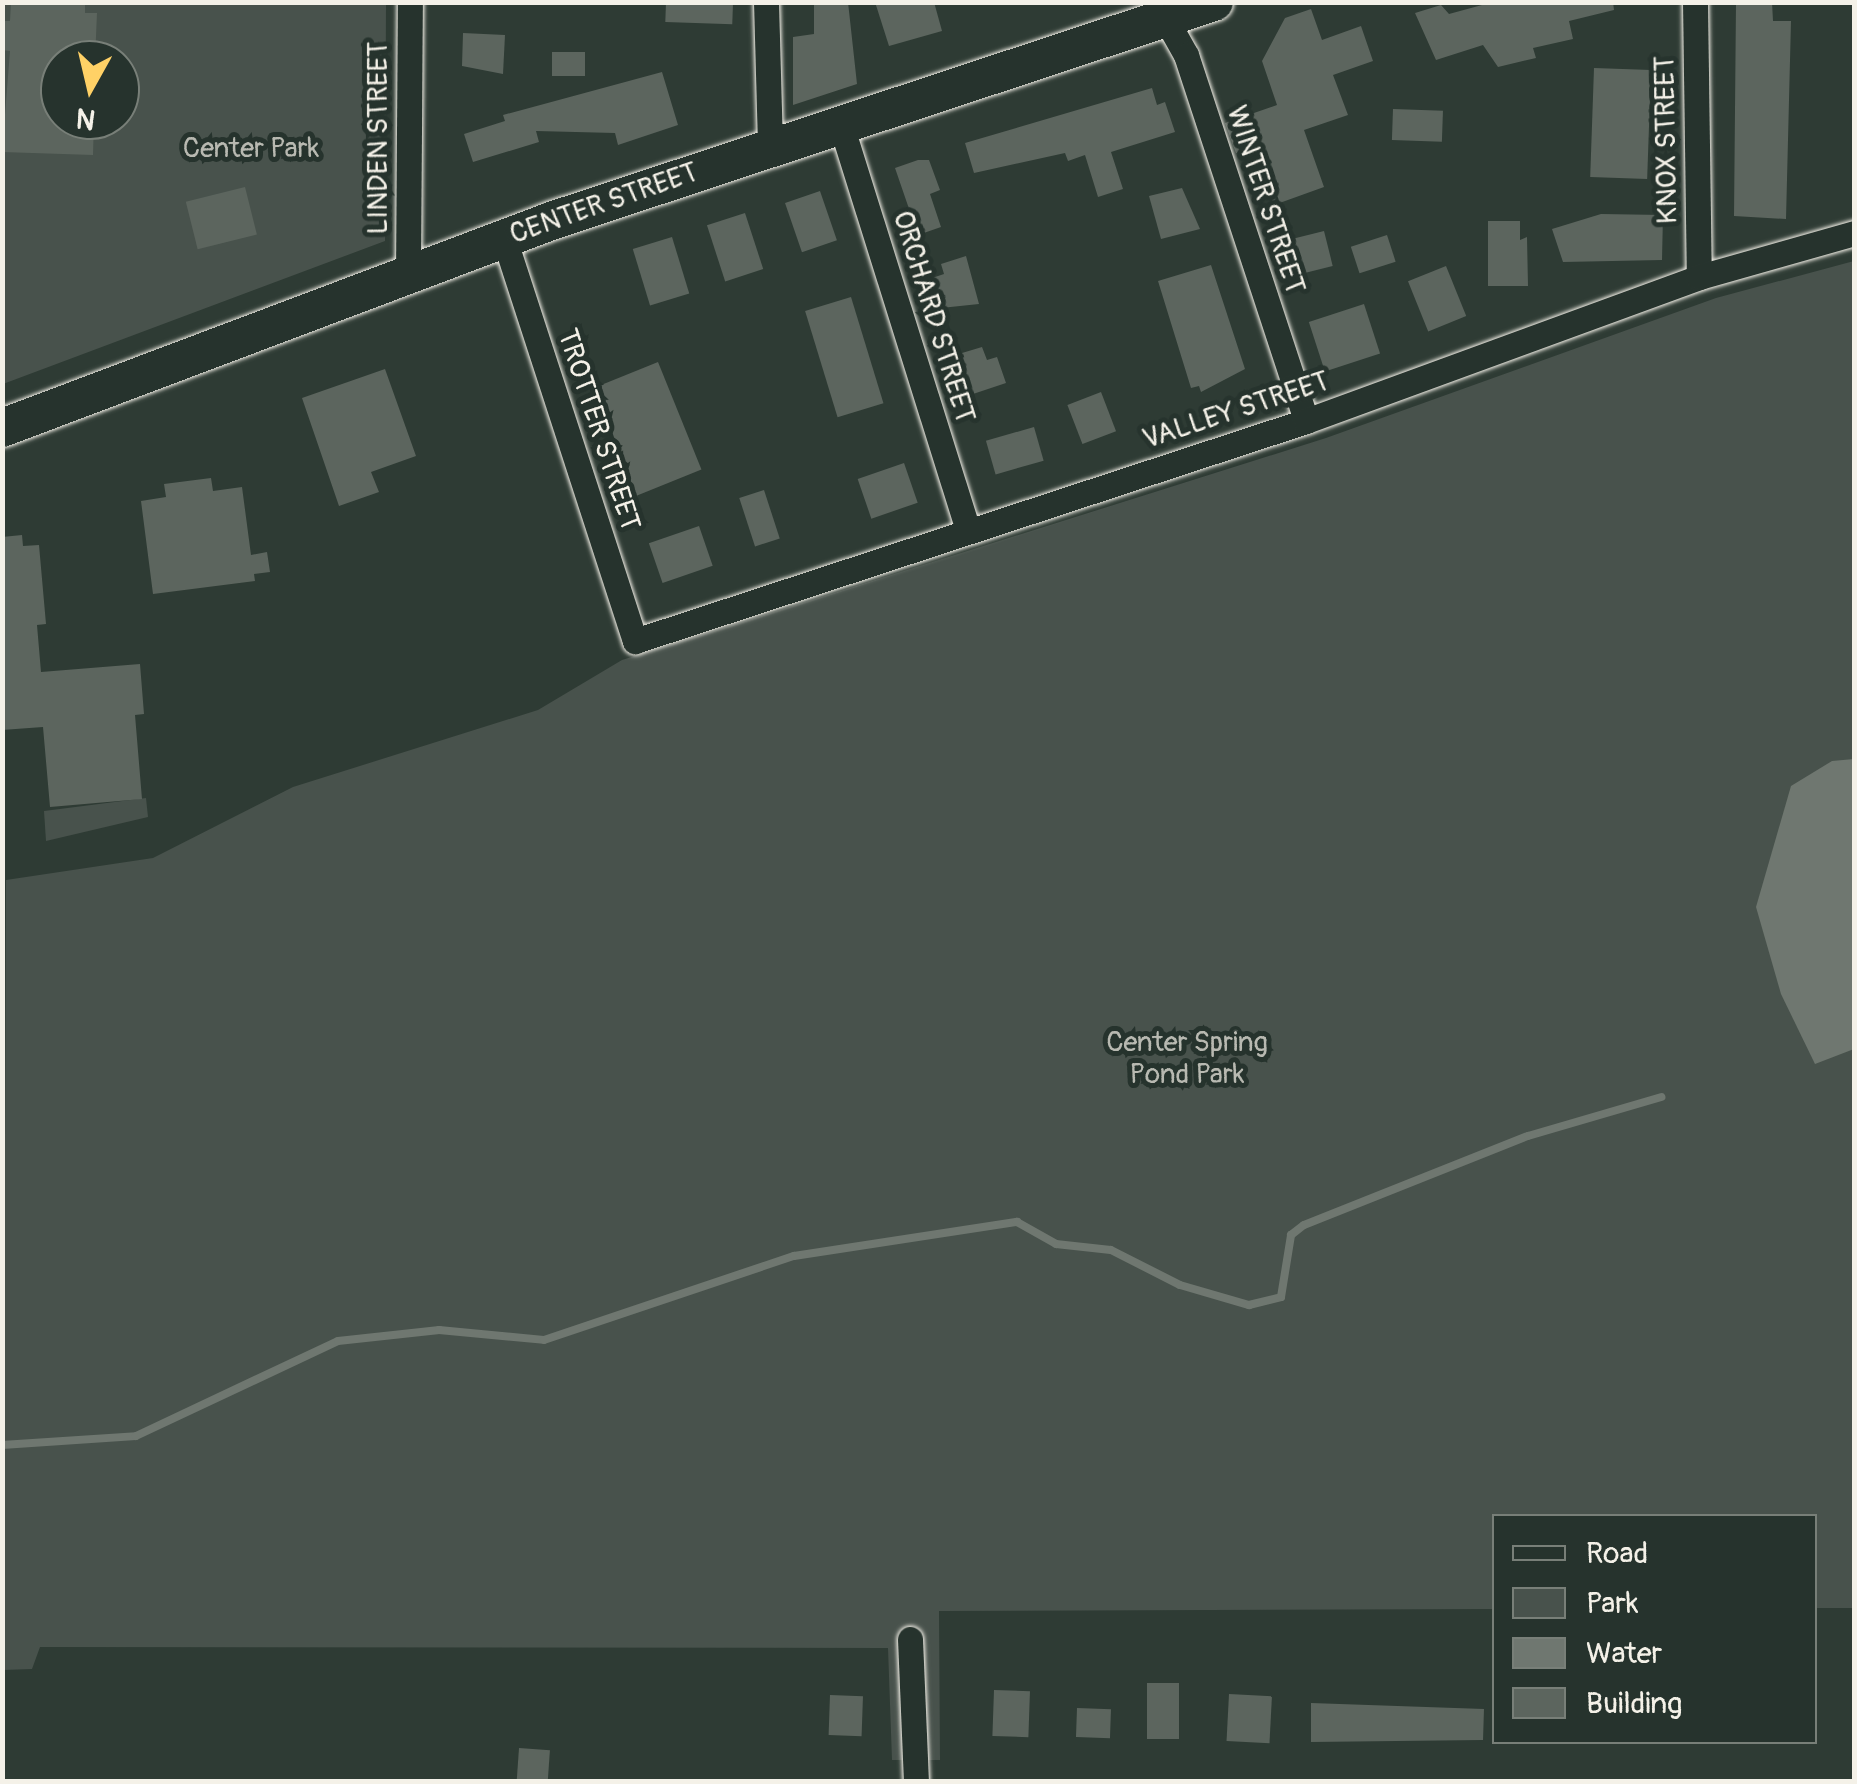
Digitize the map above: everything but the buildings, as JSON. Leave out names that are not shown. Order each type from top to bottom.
[{"type":"main road","name":"CENTER STREET","points":[[2,428],[504,238],[841,125],[1161,10],[1214,2]]},
{"type":"street","name":"LINDEN STREET","points":[[408,274],[410,2]]},
{"type":"street","points":[[766,2],[770,148]]},
{"type":"street","name":"KNOX STREET","points":[[1695,2],[1700,277]]},
{"type":"street","name":"WINTER STREET","points":[[1161,10],[1186,54],[1306,421]]},
{"type":"street","name":"ORCHARD STREET","points":[[841,125],[968,528]]},
{"type":"street","name":"VALLEY STREET","points":[[635,641],[968,528],[1306,421],[1700,277],[1854,233]]},
{"type":"street","name":"TROTTER STREET","points":[[504,238],[635,641]]},
{"type":"street","points":[[910,1638],[916,1782]]},
{"type":"green space","name":"Center Park","points":[[3,3],[386,3],[385,241],[3,384]]},
{"type":"green space","name":"Center Spring Pond Park","points":[[1854,261],[1854,1608],[1817,1608],[1817,1514],[1492,1514],[1492,1609],[939,1611],[940,1760],[892,1760],[888,1648],[40,1647],[32,1669],[3,1670],[6,880],[153,858],[293,787],[538,710],[622,660],[1326,438],[1716,298]]},
{"type":"green space","points":[[146,798],[148,817],[46,841],[44,811]]},
{"type":"water","points":[[1854,759],[1854,1049],[1815,1064],[1781,994],[1756,907],[1791,786],[1832,761]]},
{"type":"waterway","points":[[2,1445],[136,1436],[338,1341],[439,1330],[544,1340],[794,1256],[1017,1222],[1056,1244],[1111,1250],[1180,1285],[1249,1305],[1281,1297],[1291,1235],[1304,1225],[1528,1136],[1661,1097]]}]
